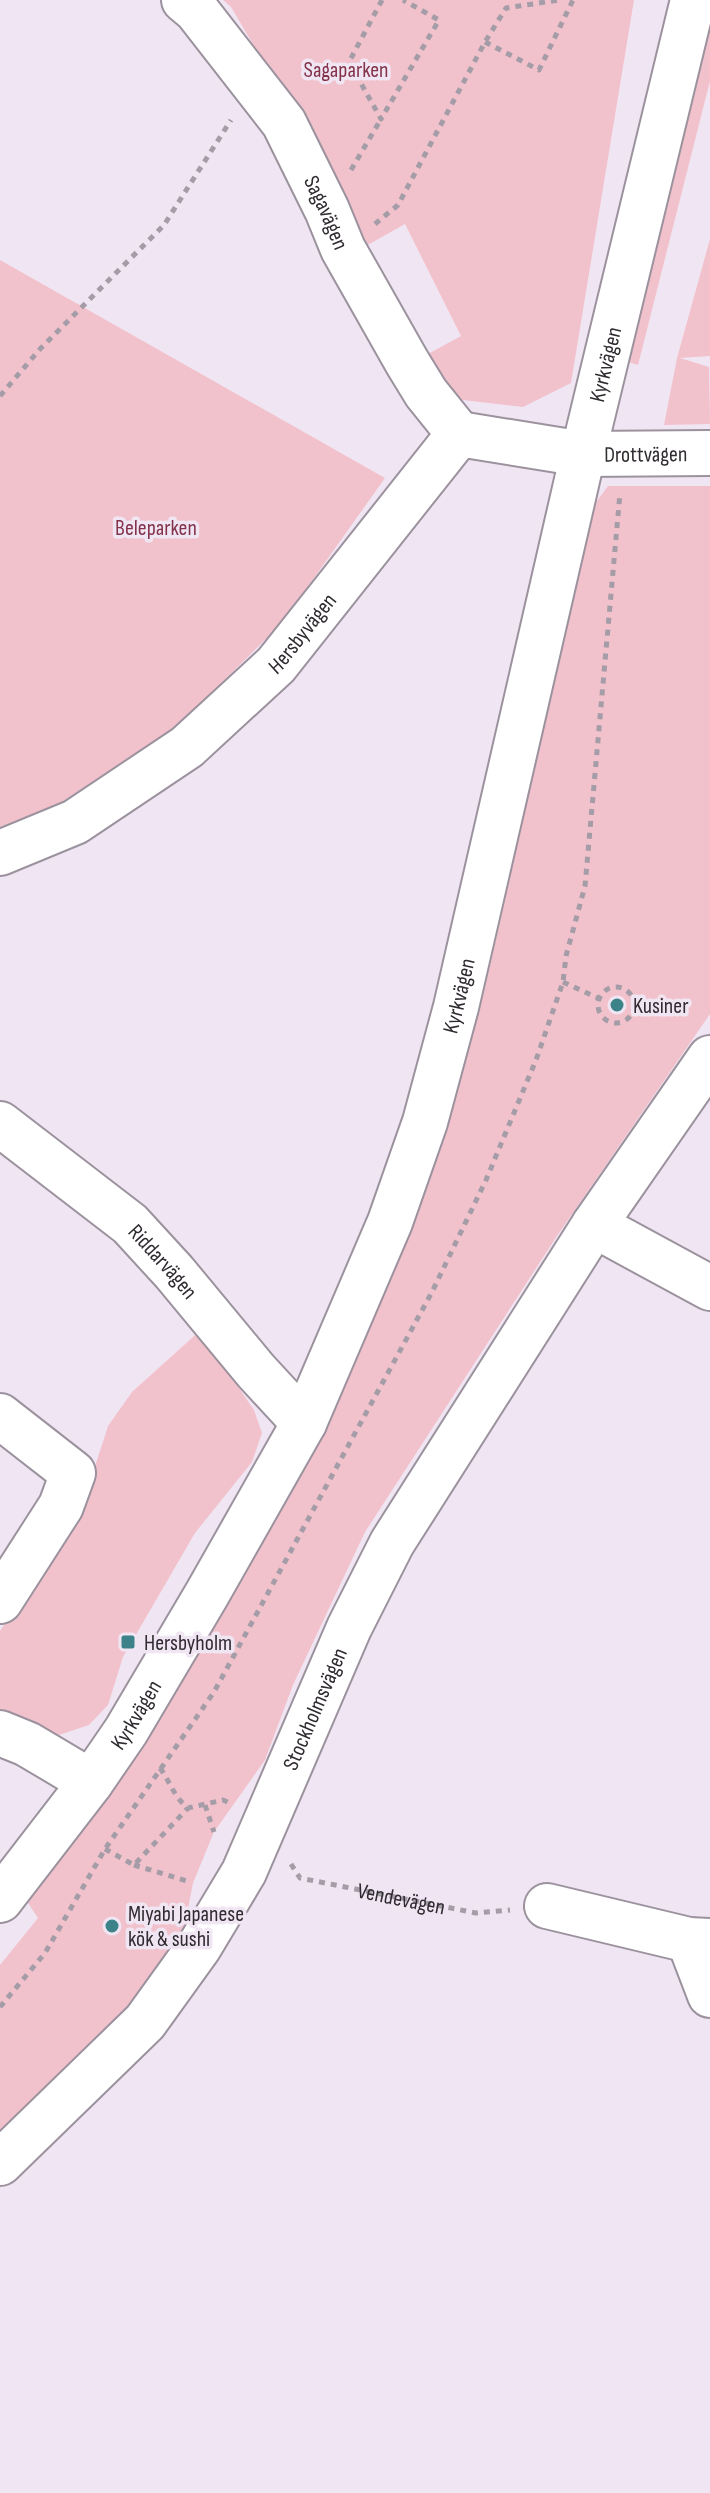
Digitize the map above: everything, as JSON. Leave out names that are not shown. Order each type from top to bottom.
[{"type":"street","name":"Sagavägen","points":[[184,0],[196,10],[284,123],[343,249],[413,373],[459,434]]},
{"type":"street","name":"Kyrkvägen","points":[[0,1900],[91,1782],[150,1690],[304,1423],[390,1222],[425,1122],[456,1007],[583,454],[693,0]]},
{"type":"street","points":[[459,434],[583,454]]},
{"type":"street","name":"Hersbyvägen","points":[[0,853],[75,822],[198,737],[276,665],[459,434]]},
{"type":"street","name":"Drottvägen","points":[[583,454],[710,453]]},
{"type":"street","name":"Stockholmsvägen","points":[[0,2163],[145,2022],[214,1922],[244,1872],[349,1628],[392,1543],[594,1225],[710,1058]]},
{"type":"street","name":"Riddarvägen","points":[[0,1124],[130,1224],[304,1423]]},
{"type":"street","points":[[594,1225],[710,1288]]},
{"type":"street","points":[[0,1416],[73,1473],[61,1506],[0,1601]]},
{"type":"street","points":[[0,1733],[27,1744],[91,1782]]},
{"type":"street","points":[[547,1906],[699,1940],[710,1995]]},
{"type":"path","points":[[381,119],[349,62],[382,0]]},
{"type":"path","points":[[327,210],[439,20],[403,0]]},
{"type":"path","points":[[343,249],[398,205],[506,8],[559,0]]},
{"type":"path","points":[[485,42],[539,70],[573,0]]},
{"type":"path","points":[[0,396],[40,349],[164,225],[255,87]]},
{"type":"path","points":[[0,2007],[45,1953],[105,1849],[214,1692],[432,1292],[486,1180],[531,1074],[563,982],[566,956],[585,886],[619,498]]},
{"type":"path","points":[[563,982],[598,998]]},
{"type":"path","points":[[609,987],[626,989],[634,1002],[633,1015],[622,1023],[608,1021],[598,1011],[598,998],[609,987]]},
{"type":"path","points":[[160,1768],[170,1782],[174,1797],[188,1808]]},
{"type":"path","points":[[134,1865],[188,1808],[223,1800],[267,1819]]},
{"type":"path","points":[[205,1805],[214,1832]]},
{"type":"path","name":"Vendevägen","points":[[267,1819],[286,1827],[281,1850],[300,1878],[476,1913],[547,1906]]},
{"type":"path","points":[[105,1849],[134,1865],[193,1883]]},
{"type":"green space","name":"Sagaparken","points":[[223,0],[634,0],[571,383],[523,407],[446,398],[417,360],[461,336],[405,224],[359,250],[324,164],[231,7]]},
{"type":"green space","points":[[710,11],[710,81],[638,365],[628,362],[679,133]]},
{"type":"green space","points":[[710,239],[710,356],[680,358],[709,367],[710,424],[664,425],[677,358]]},
{"type":"green space","name":"Beleparken","points":[[0,260],[385,478],[282,623],[179,725],[54,807],[0,827]]},
{"type":"green space","points":[[608,486],[710,486],[710,1014],[557,1236],[365,1532],[293,1685],[265,1760],[214,1832],[193,1883],[180,1951],[142,2008],[0,2145],[0,1965],[38,1918],[28,1903],[142,1746],[223,1613],[340,1391],[419,1195],[491,961],[591,509]]},
{"type":"green space","points":[[203,1328],[234,1370],[237,1385],[254,1410],[262,1433],[252,1462],[195,1533],[123,1657],[108,1705],[89,1725],[56,1736],[0,1716],[0,1631],[78,1519],[108,1426],[132,1392]]},
{"type":"place","name":"Kusiner","points":[[617,1005]]},
{"type":"place","name":"Hersbyholm","points":[[128,1642]]},
{"type":"place","name":"Miyabi Japanese kök & sushi","points":[[112,1926]]}]
